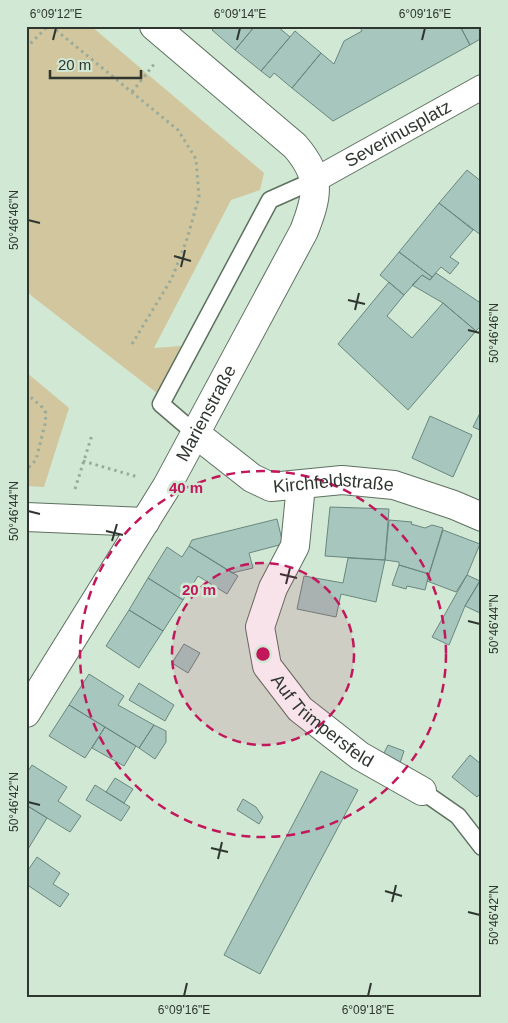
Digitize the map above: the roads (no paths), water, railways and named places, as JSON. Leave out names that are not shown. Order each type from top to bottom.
[{"type":"street","points":[[164,34],[295,146],[307,160],[315,180]]},
{"type":"street","name":"Severinusplatz","points":[[315,180],[482,87]]},
{"type":"street","name":"Marienstraße","points":[[26,713],[145,522],[196,434],[304,231],[314,206],[315,180]]},
{"type":"street","name":"Kirchfeldstraße","points":[[196,434],[252,478],[271,487],[342,480],[394,485],[454,505],[482,517]]},
{"type":"street","name":"Auf Trimpersfeld","points":[[301,485],[295,546],[273,588],[260,627],[267,666],[300,709],[360,756],[422,791]]},
{"type":"street","points":[[26,517],[145,522]]},
{"type":"lane","points":[[196,434],[161,404],[270,200],[315,180]]},
{"type":"lane","name":"Auf Trimpersfeld","points":[[422,791],[458,816],[482,847]]}]
